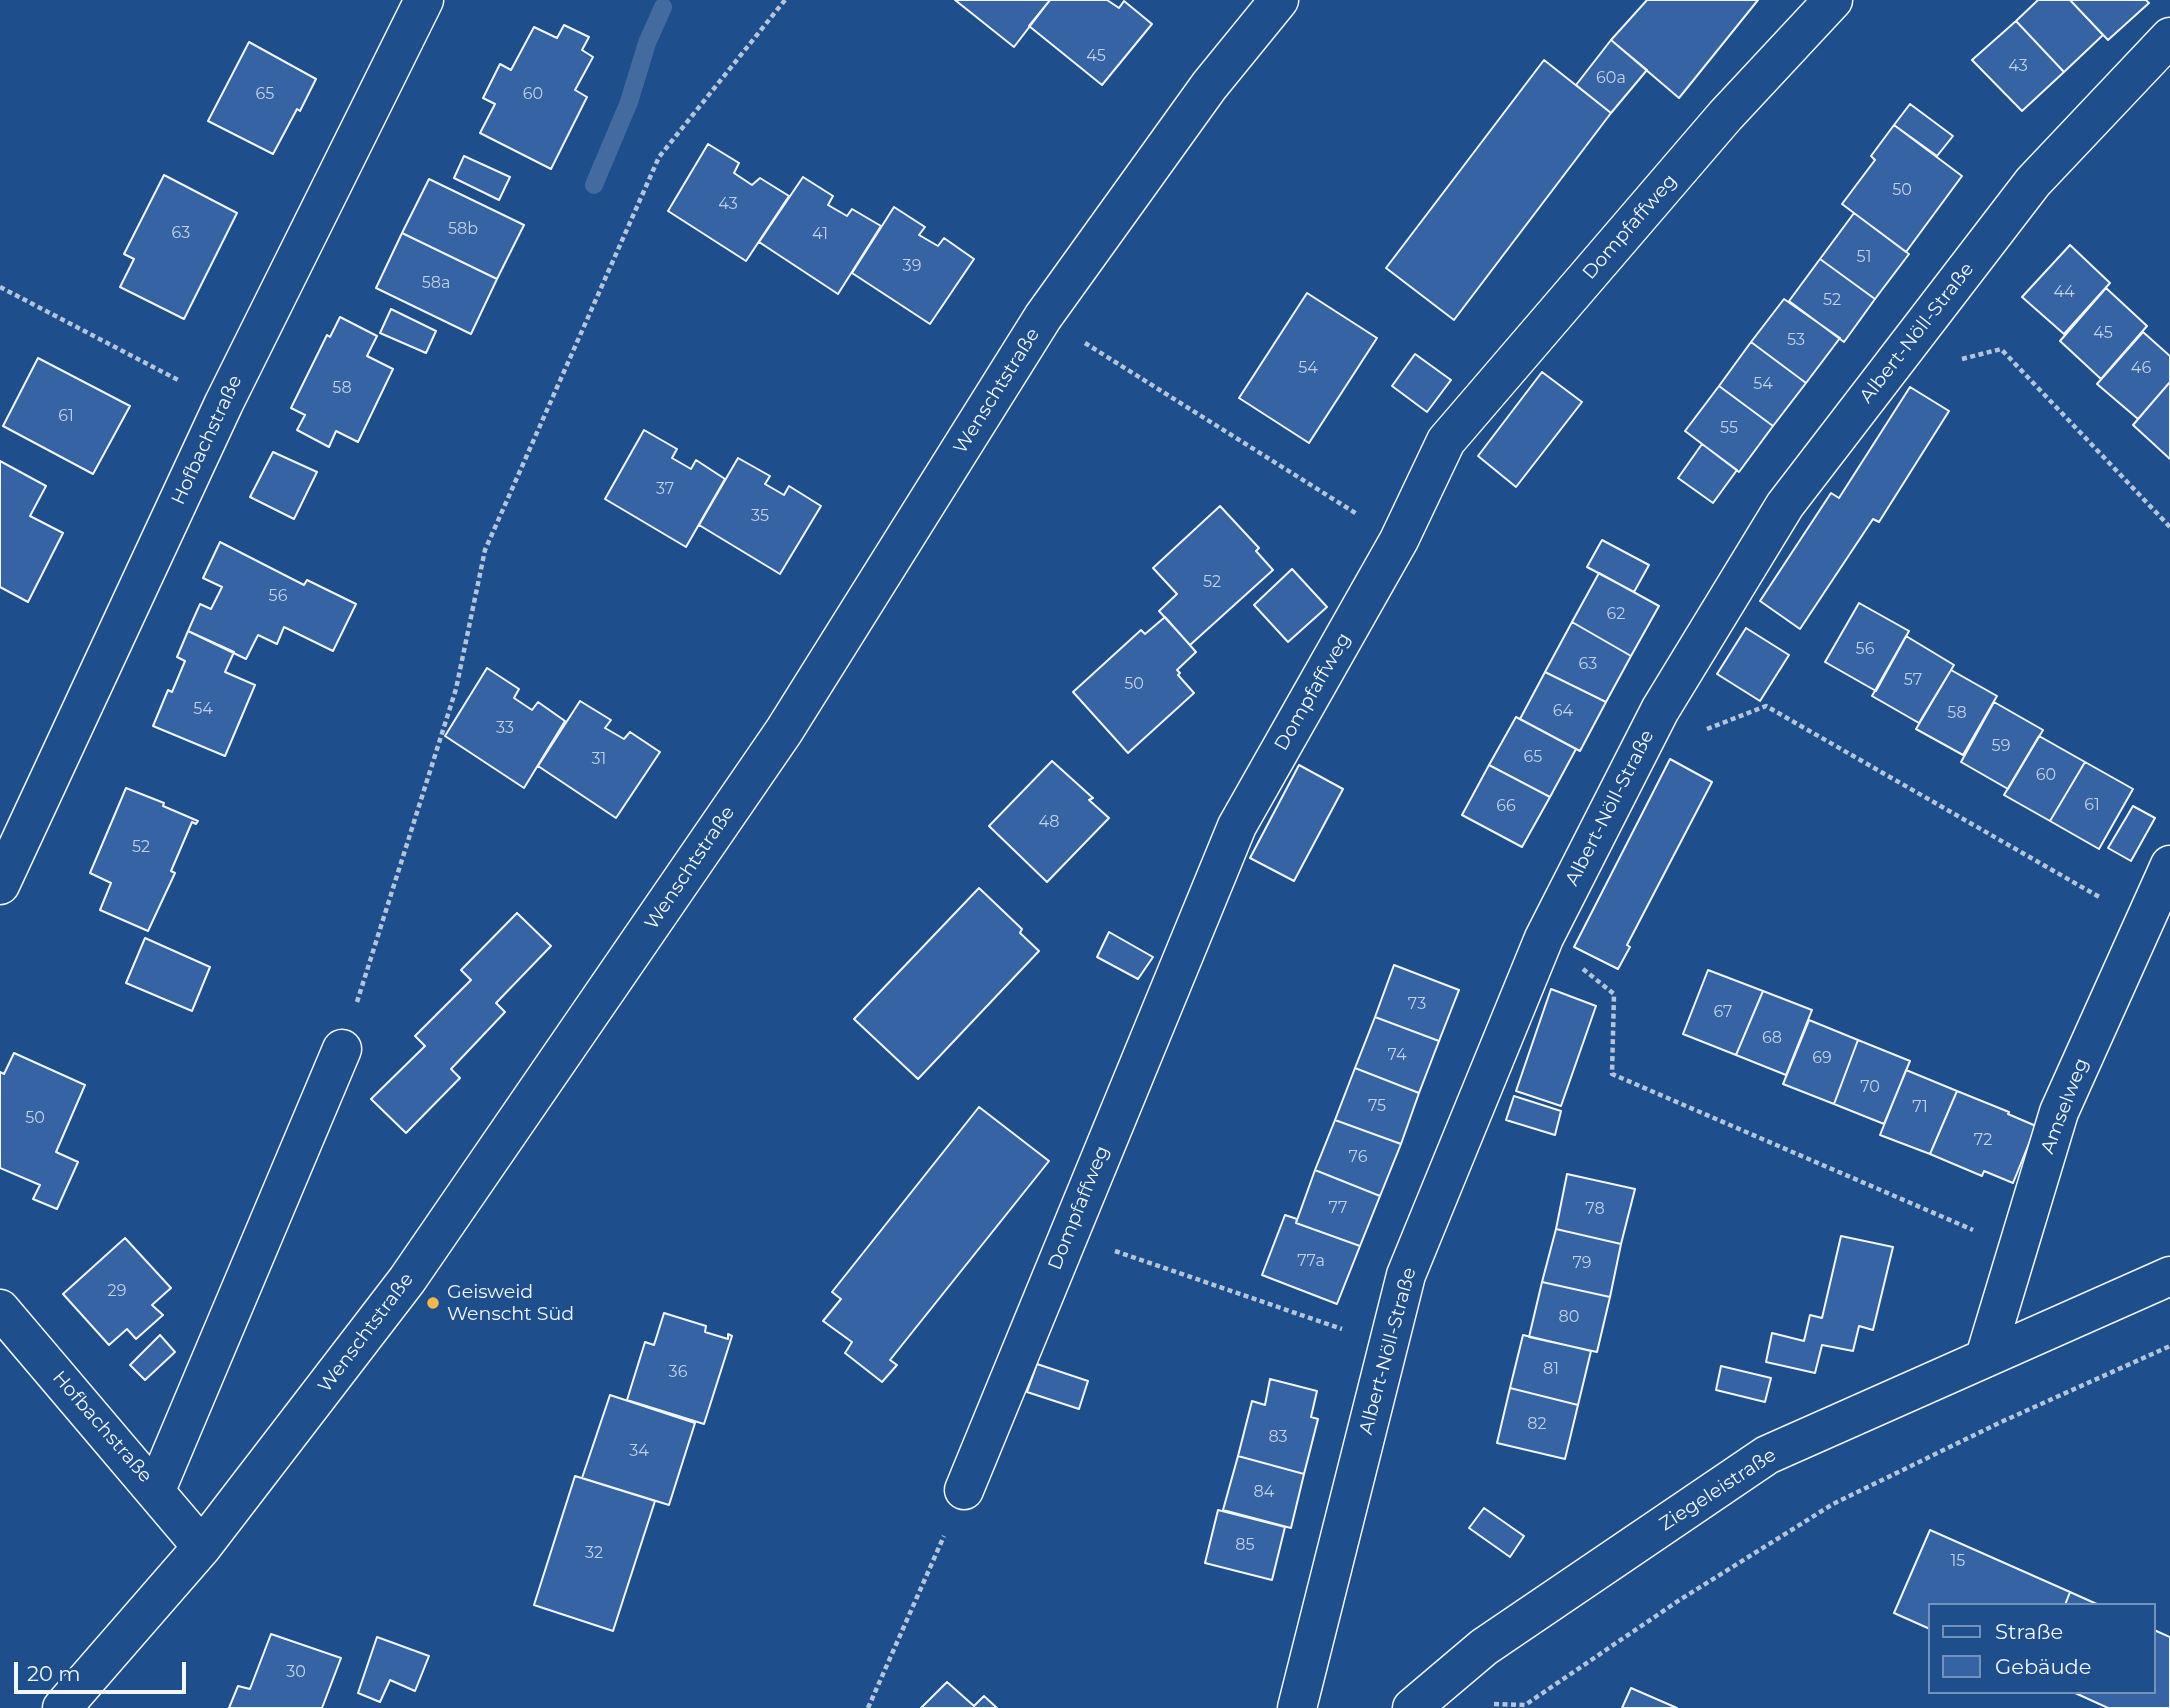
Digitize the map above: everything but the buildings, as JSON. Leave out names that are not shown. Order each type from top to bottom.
[{"type":"street","name":"Hofbachstraße","points":[[0,885],[224,403],[424,0]]},
{"type":"street","name":"Wenschtstraße","points":[[62,1708],[202,1547],[407,1280],[776,742],[1043,317],[1209,86],[1279,0]]},
{"type":"street","name":"Dompfaffweg","points":[[964,1490],[1237,826],[1399,540],[1446,441],[1726,116],[1833,0]]},
{"type":"street","name":"Albert-Nöll-Straße","points":[[1297,1708],[1406,1275],[1544,938],[1660,710],[1785,505],[2033,182],[2170,37]]},
{"type":"street","name":"Amselweg","points":[[1985,1357],[2059,1112],[2170,866]]},
{"type":"street","points":[[156,1490],[342,1049]]},
{"type":"street","name":"Ziegeleistraße","points":[[1416,1705],[1484,1647],[1767,1455],[2170,1276]]},
{"type":"street","name":"Hofbachstraße","points":[[0,1309],[202,1547]]},
{"type":"path","points":[[342,1049],[456,689],[485,550],[659,157],[785,0]]},
{"type":"path","points":[[0,287],[185,384]]},
{"type":"path","points":[[1043,317],[1399,540]]},
{"type":"path","points":[[1961,360],[2001,349],[2170,527]]},
{"type":"path","points":[[1714,727],[1766,706],[1990,837],[2144,922]]},
{"type":"path","points":[[1544,938],[1614,994],[1612,1074],[2017,1249]]},
{"type":"path","points":[[1068,1235],[1389,1345]]},
{"type":"path","points":[[1416,1705],[1525,1705],[1678,1601],[1833,1504],[2001,1422],[2170,1346]]},
{"type":"path","points":[[867,1708],[964,1490]]},
{"type":"waterway","points":[[594,185],[629,102],[647,43],[663,7]]},
{"type":"place","name":"Geisweid Wenscht Süd","points":[[433,1303]]}]
